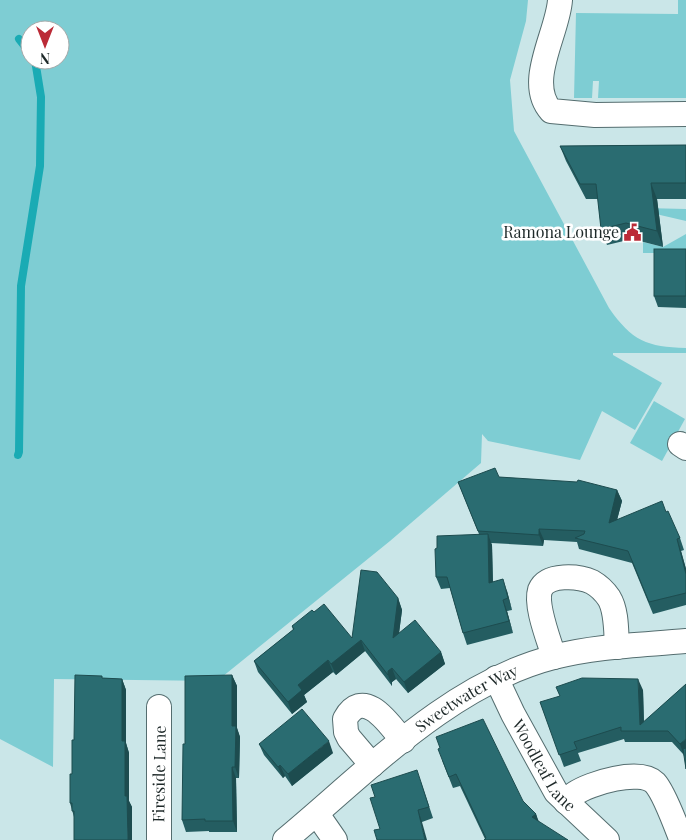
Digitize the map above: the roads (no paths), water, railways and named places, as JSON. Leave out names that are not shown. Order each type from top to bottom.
[{"type":"street","points":[[560,0],[542,77],[542,94],[551,111],[595,115],[686,114]]},
{"type":"street","points":[[554,657],[539,601],[540,589],[544,584],[555,578],[584,579],[605,592],[610,600],[614,616],[617,647]]},
{"type":"street","name":"Sweetwater Way","points":[[285,840],[372,765],[444,709],[496,678],[554,657],[617,647],[686,641]]},
{"type":"street","name":"Woodleaf Lane","points":[[496,678],[513,714],[556,792],[607,840]]},
{"type":"street","points":[[372,765],[346,732],[345,719],[353,709],[364,706],[376,710],[403,741]]},
{"type":"street","name":"Fireside Lane","points":[[159,707],[159,840]]},
{"type":"street","points":[[566,802],[574,794],[622,777],[648,778],[658,787],[680,836]]},
{"type":"street","points":[[316,814],[335,840]]},
{"type":"waterway","points":[[18,455],[21,286],[40,166],[41,97],[37,70]]},
{"type":"place","name":"Ramona Lounge","points":[[633,232]]}]
